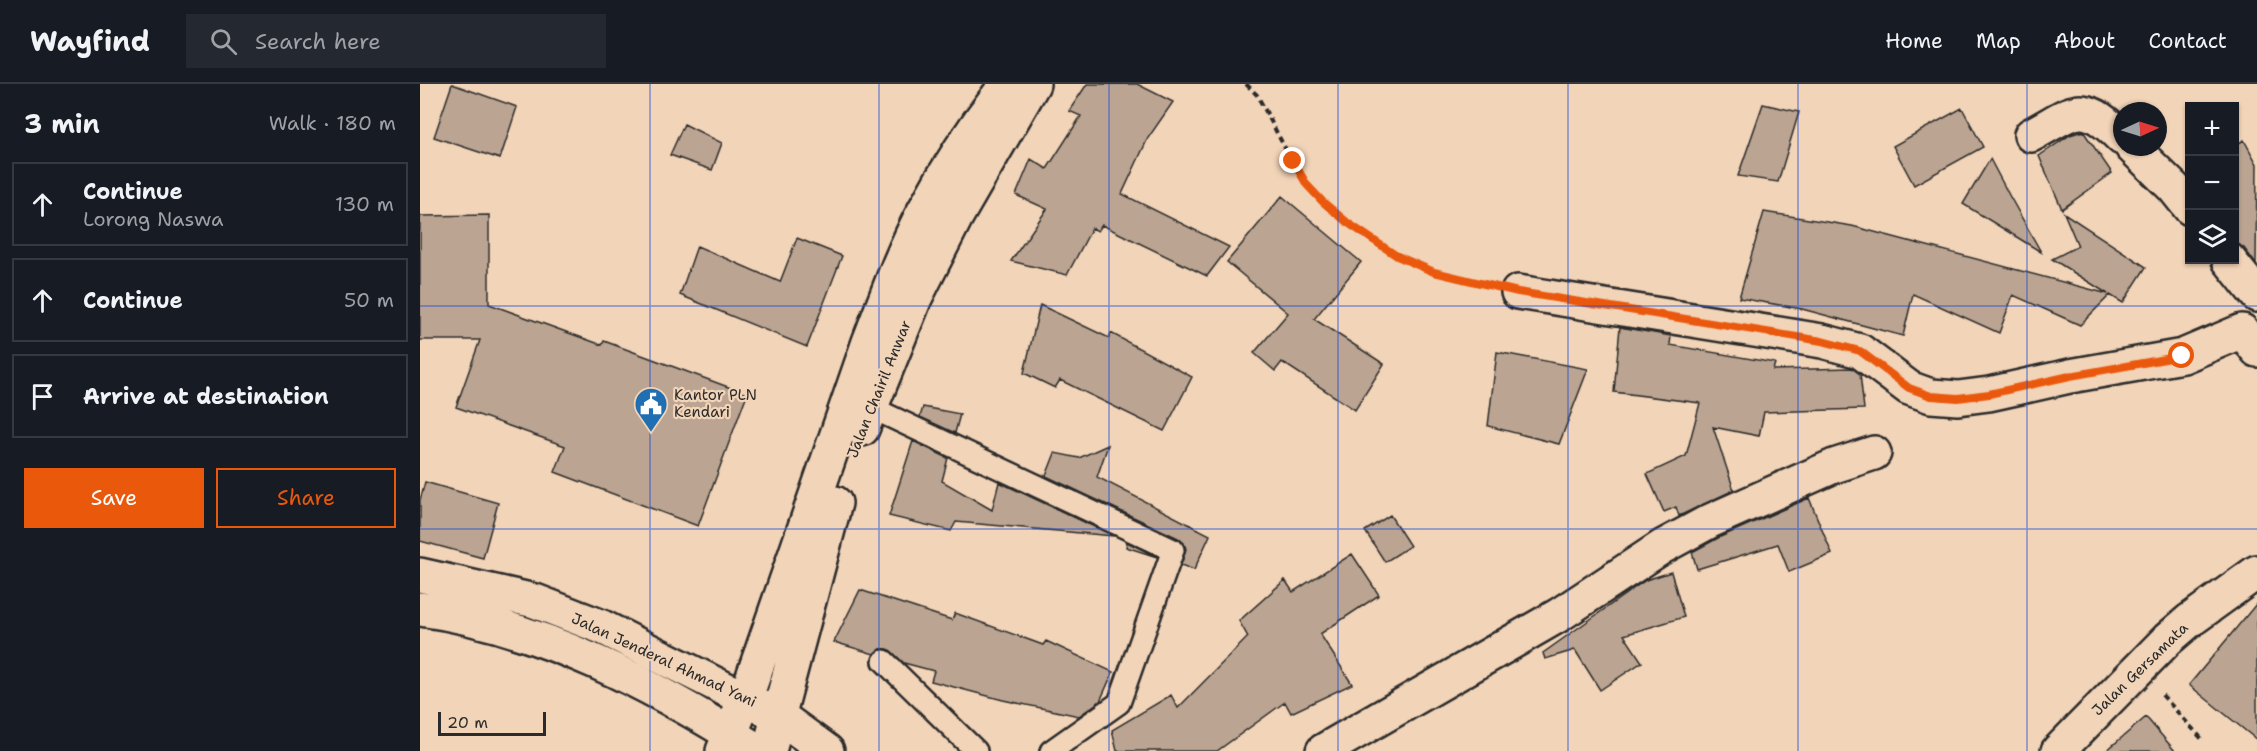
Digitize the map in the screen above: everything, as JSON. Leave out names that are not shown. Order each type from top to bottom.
[{"type":"main road","name":"Jalan Chairil Anwar","points":[[769,751],[829,519],[870,407],[907,285],[923,213],[956,154],[1006,84]]},
{"type":"main road","name":"Jalan Chairil Anwar","points":[[727,742],[746,698],[869,342],[956,217],[1033,84]]},
{"type":"main road","points":[[2031,135],[2070,114],[2084,111],[2098,116],[2113,130]]},
{"type":"main road","points":[[2141,156],[2185,202]]},
{"type":"main road","points":[[2232,264],[2257,295]]},
{"type":"main road","points":[[1518,292],[1822,341],[1860,351],[1909,388],[1931,396],[1958,398],[2182,356],[2252,334]]},
{"type":"main road","points":[[1323,751],[1559,615],[1662,547],[1710,520],[1834,466],[1874,453]]},
{"type":"main road","name":"Jalan Gersamata","points":[[2058,751],[2189,621],[2257,572]]},
{"type":"main road","name":"Jalan Jenderal Ahmad Yani","points":[[420,575],[535,601],[602,627],[779,716],[827,751]]},
{"type":"main road","name":"Jalan Jenderal Ahmad Yani","points":[[420,609],[519,631],[591,660],[645,686],[727,742],[758,751]]},
{"type":"lane","points":[[870,407],[1173,550],[1119,703],[1051,751]]},
{"type":"lane","points":[[884,661],[976,751]]},
{"type":"path","points":[[1246,84],[1257,95],[1307,185],[1348,223],[1397,256],[1434,272],[1518,292]]},
{"type":"path","points":[[2139,670],[2202,739]]},
{"type":"building","points":[[452,84],[517,107],[500,159],[434,137]]},
{"type":"building","points":[[1087,84],[1137,84],[1173,102],[1148,138],[1122,194],[1229,247],[1207,276],[1102,225],[1098,231],[1092,228],[1067,275],[1011,261],[1047,209],[1016,195],[1031,159],[1047,169],[1081,116],[1069,111]]},
{"type":"building","points":[[1763,104],[1799,112],[1778,182],[1738,176]]},
{"type":"building","points":[[1962,108],[1983,147],[1914,185],[1893,146]]},
{"type":"building","points":[[684,124],[722,143],[712,170],[670,155]]},
{"type":"building","points":[[2083,131],[2112,173],[2062,209],[2039,156],[2070,135]]},
{"type":"building","points":[[2244,140],[2257,164],[2256,264],[2239,245],[2239,143]]},
{"type":"building","points":[[1990,159],[2009,195],[2041,252],[1963,204]]},
{"type":"building","points":[[1282,196],[1361,262],[1314,319],[1384,364],[1355,410],[1282,362],[1275,371],[1254,353],[1288,313],[1227,262]]},
{"type":"building","points":[[1764,212],[1852,226],[2108,294],[2052,259],[2078,246],[2064,213],[2146,267],[2123,303],[2110,295],[2080,325],[2013,295],[1999,333],[1913,294],[1903,336],[1802,309],[1739,298]]},
{"type":"building","points":[[489,215],[489,304],[602,345],[604,341],[747,394],[698,526],[555,472],[565,446],[456,407],[480,340],[420,340],[420,216]]},
{"type":"building","points":[[797,238],[842,256],[807,347],[680,295],[697,246],[780,282]]},
{"type":"building","points":[[1040,305],[1109,338],[1111,333],[1192,377],[1164,431],[1060,380],[1055,388],[1024,373]]},
{"type":"building","points":[[1620,327],[1671,336],[1670,345],[1775,363],[1773,370],[1852,368],[1860,374],[1864,409],[1764,412],[1759,436],[1713,427],[1734,490],[1679,516],[1676,507],[1664,512],[1647,474],[1686,456],[1700,403],[1614,392]]},
{"type":"building","points":[[1497,352],[1588,369],[1559,444],[1488,426]]},
{"type":"building","points":[[923,407],[960,414],[955,433],[920,417]]},
{"type":"building","points":[[913,441],[948,458],[942,481],[992,510],[999,482],[1114,536],[956,522],[951,531],[889,516]]},
{"type":"building","points":[[1108,445],[1097,477],[1210,535],[1194,570],[1181,565],[1186,549],[1184,543],[1178,538],[1046,476],[1055,453],[1079,458]]},
{"type":"building","points":[[425,482],[498,503],[483,558],[420,541],[420,500]]},
{"type":"building","points":[[1809,498],[1832,554],[1789,572],[1778,544],[1697,569],[1692,552],[1718,538]]},
{"type":"building","points":[[1390,515],[1410,546],[1385,562],[1365,531]]},
{"type":"building","points":[[1127,542],[1157,557],[1126,547]]},
{"type":"building","points":[[1352,554],[1379,595],[1320,634],[1352,684],[1291,713],[1285,702],[1217,751],[1117,751],[1112,730],[1171,695],[1178,708],[1248,637],[1239,621],[1285,580],[1293,592]]},
{"type":"building","points":[[1671,572],[1684,617],[1624,635],[1642,662],[1600,690],[1575,650],[1545,659],[1543,653],[1637,586],[1646,580]]},
{"type":"building","points":[[860,590],[952,620],[955,613],[1043,645],[1046,641],[1113,672],[1100,701],[1079,716],[1003,700],[931,681],[934,671],[904,663],[888,649],[880,649],[874,654],[834,642]]},
{"type":"building","points":[[2257,603],[2257,740],[2189,685]]},
{"type":"building","points":[[2146,717],[2175,751],[2106,751]]},
{"type":"place","name":"Kantor PLN Kendari","points":[[651,433]]},
{"type":"route","points":[[1293,161],[1307,185],[1348,223],[1397,256],[1434,272],[1518,292],[1822,341],[1860,351],[1909,388],[1931,396],[1958,398],[1989,394],[2070,376],[2182,356]]}]
